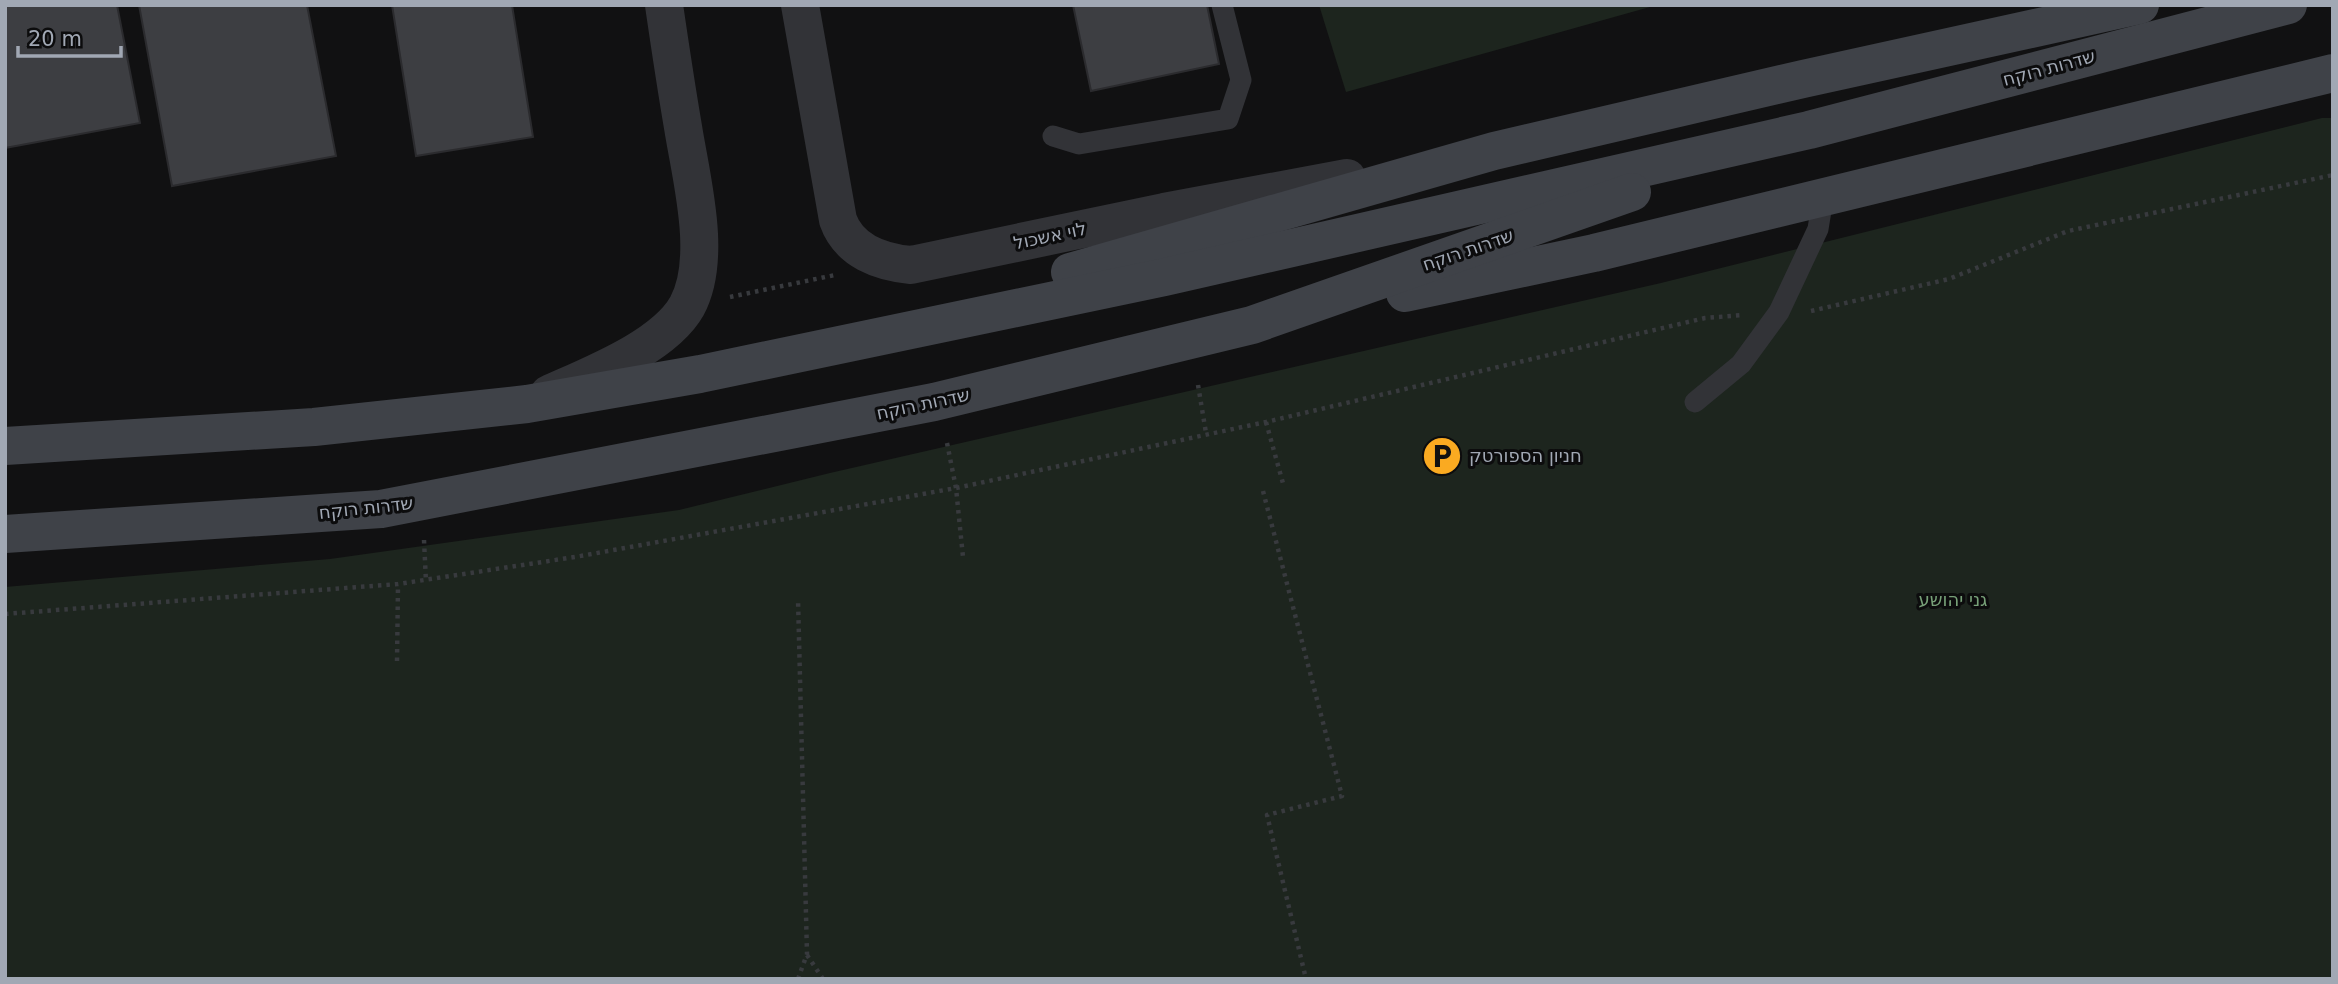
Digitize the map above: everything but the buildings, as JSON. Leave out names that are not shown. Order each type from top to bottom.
[{"type":"main road","points":[[700,374],[1179,242],[1494,151],[1803,79],[2140,5]]},
{"type":"main road","name":"שדרות רוקח","points":[[5,446],[314,427],[527,404],[700,374],[1165,277],[1809,130],[2288,5]]},
{"type":"main road","points":[[1252,325],[1594,253],[2333,73]]},
{"type":"main road","points":[[2268,90],[2333,87]]},
{"type":"main road","name":"שדרות רוקח","points":[[5,534],[380,509],[934,402],[1252,325],[1809,130]]},
{"type":"street","points":[[527,404],[613,365],[660,337],[686,306],[696,277],[699,242],[695,202],[664,5]]},
{"type":"street","name":"לוי אשכול","points":[[800,5],[838,220],[842,231],[855,246],[892,263],[911,265],[1164,212],[1494,151]]},
{"type":"lane","points":[[1053,136],[1079,144],[1228,120],[1241,80],[1222,5]]},
{"type":"lane","points":[[1695,402],[1741,364],[1779,312],[1818,229],[1822,198]]},
{"type":"path","points":[[5,614],[426,582],[575,558],[956,488],[1266,422],[1705,317],[1810,311],[1949,279],[2068,231],[2333,175]]},
{"type":"path","points":[[686,306],[837,274]]},
{"type":"path","points":[[1198,385],[1206,433]]},
{"type":"path","points":[[1266,422],[1283,487]]},
{"type":"path","points":[[947,443],[956,488],[963,557]]},
{"type":"path","points":[[1262,491],[1342,796],[1267,815],[1306,979]]},
{"type":"path","points":[[424,540],[426,582]]},
{"type":"path","points":[[397,661],[398,584]]},
{"type":"path","points":[[798,599],[807,954],[798,979]]},
{"type":"path","points":[[807,954],[823,979]]},
{"type":"green space","points":[[1319,5],[1657,5],[1346,92]]},
{"type":"green space","name":"גני יהושע","points":[[2322,118],[2333,118],[2333,979],[5,979],[5,587],[330,559],[679,510],[1661,283]]},
{"type":"place","name":"חניון הספורטק","points":[[1442,456]]}]
